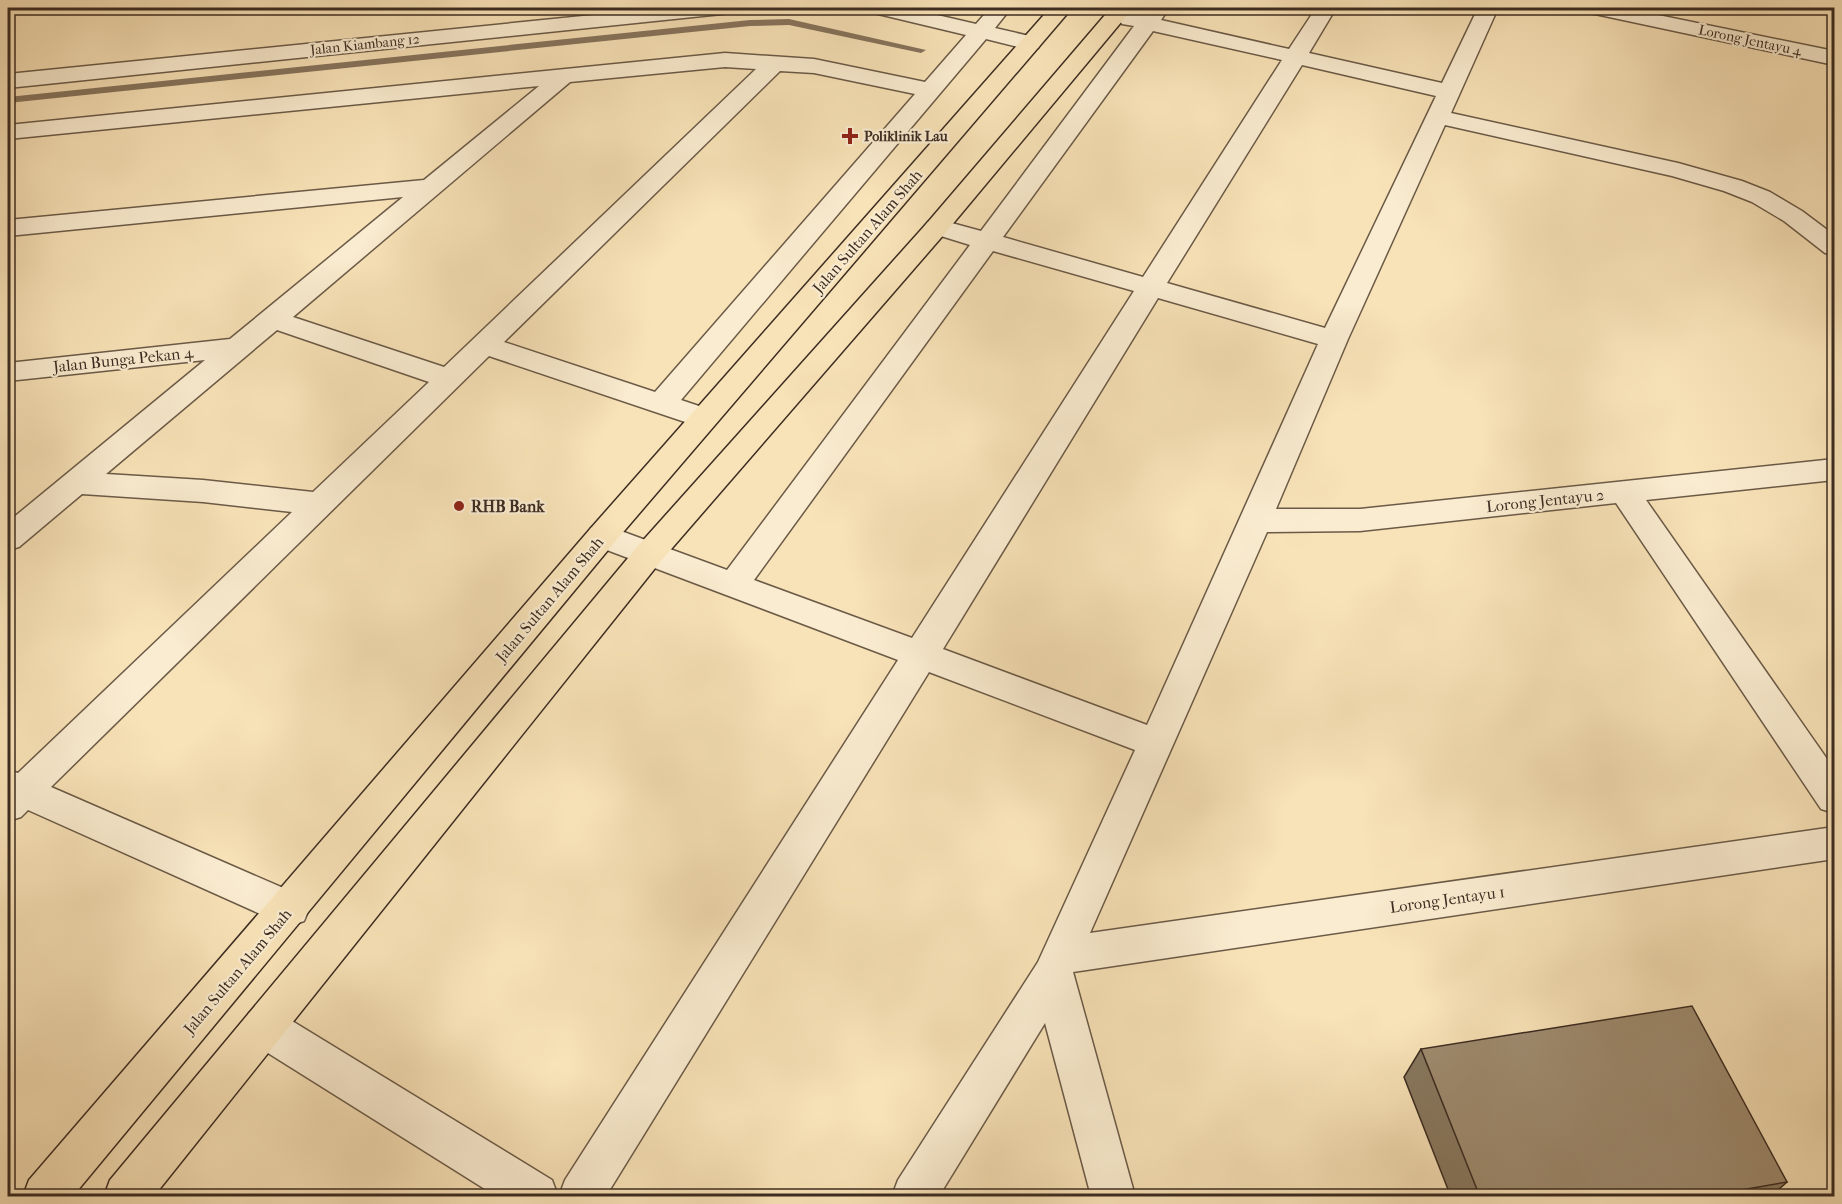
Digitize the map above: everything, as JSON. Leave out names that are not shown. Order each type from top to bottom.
[{"type":"highway","name":"Jalan Sultan Alam Shah","points":[[45,1197],[602,536],[1061,8]]},
{"type":"highway","points":[[126,1197],[649,554],[937,227],[1119,11]]},
{"type":"street","name":"Jalan Kiambang 12","points":[[8,81],[722,8]]},
{"type":"street","points":[[882,8],[1030,43]]},
{"type":"street","points":[[661,404],[1001,8]]},
{"type":"street","points":[[581,1197],[1326,8]]},
{"type":"street","points":[[914,1197],[1055,966],[1256,520],[1334,339],[1488,8]]},
{"type":"street","name":"Lorong Jentayu 4","points":[[1595,8],[1834,58]]},
{"type":"street","points":[[1119,11],[1153,15],[1295,56],[1444,104],[1732,186],[1761,197],[1793,216],[1834,247]]},
{"type":"street","points":[[733,585],[1153,15]]},
{"type":"street","points":[[8,132],[725,60],[814,66],[929,90]]},
{"type":"street","points":[[290,909],[12,794],[320,504],[776,62]]},
{"type":"street","points":[[8,539],[563,76]]},
{"type":"street","points":[[8,228],[430,187]]},
{"type":"street","points":[[937,227],[1334,339]]},
{"type":"street","points":[[272,319],[449,379]]},
{"type":"street","points":[[484,345],[704,418]]},
{"type":"street","name":"Jalan Bunga Pekan 4","points":[[8,372],[238,347]]},
{"type":"street","name":"Lorong Jentayu 2","points":[[1256,520],[1308,522],[1360,520],[1834,468]]},
{"type":"street","points":[[76,483],[203,490],[320,504]]},
{"type":"street","points":[[1624,492],[1834,798]]},
{"type":"street","points":[[602,536],[1155,743]]},
{"type":"street","name":"Lorong Jentayu 1","points":[[1055,966],[1834,843]]},
{"type":"street","points":[[1055,966],[1113,1197]]},
{"type":"street","points":[[264,1028],[536,1197]]},
{"type":"building","points":[[1692,1006],[1787,1182],[1701,1197],[1480,1197],[1421,1049]]},
{"type":"waterway","points":[[8,100],[750,23],[789,22],[921,50]]},
{"type":"place","name":"Poliklinik Lau","points":[[850,136]]},
{"type":"place","name":"RHB Bank","points":[[459,506]]}]
